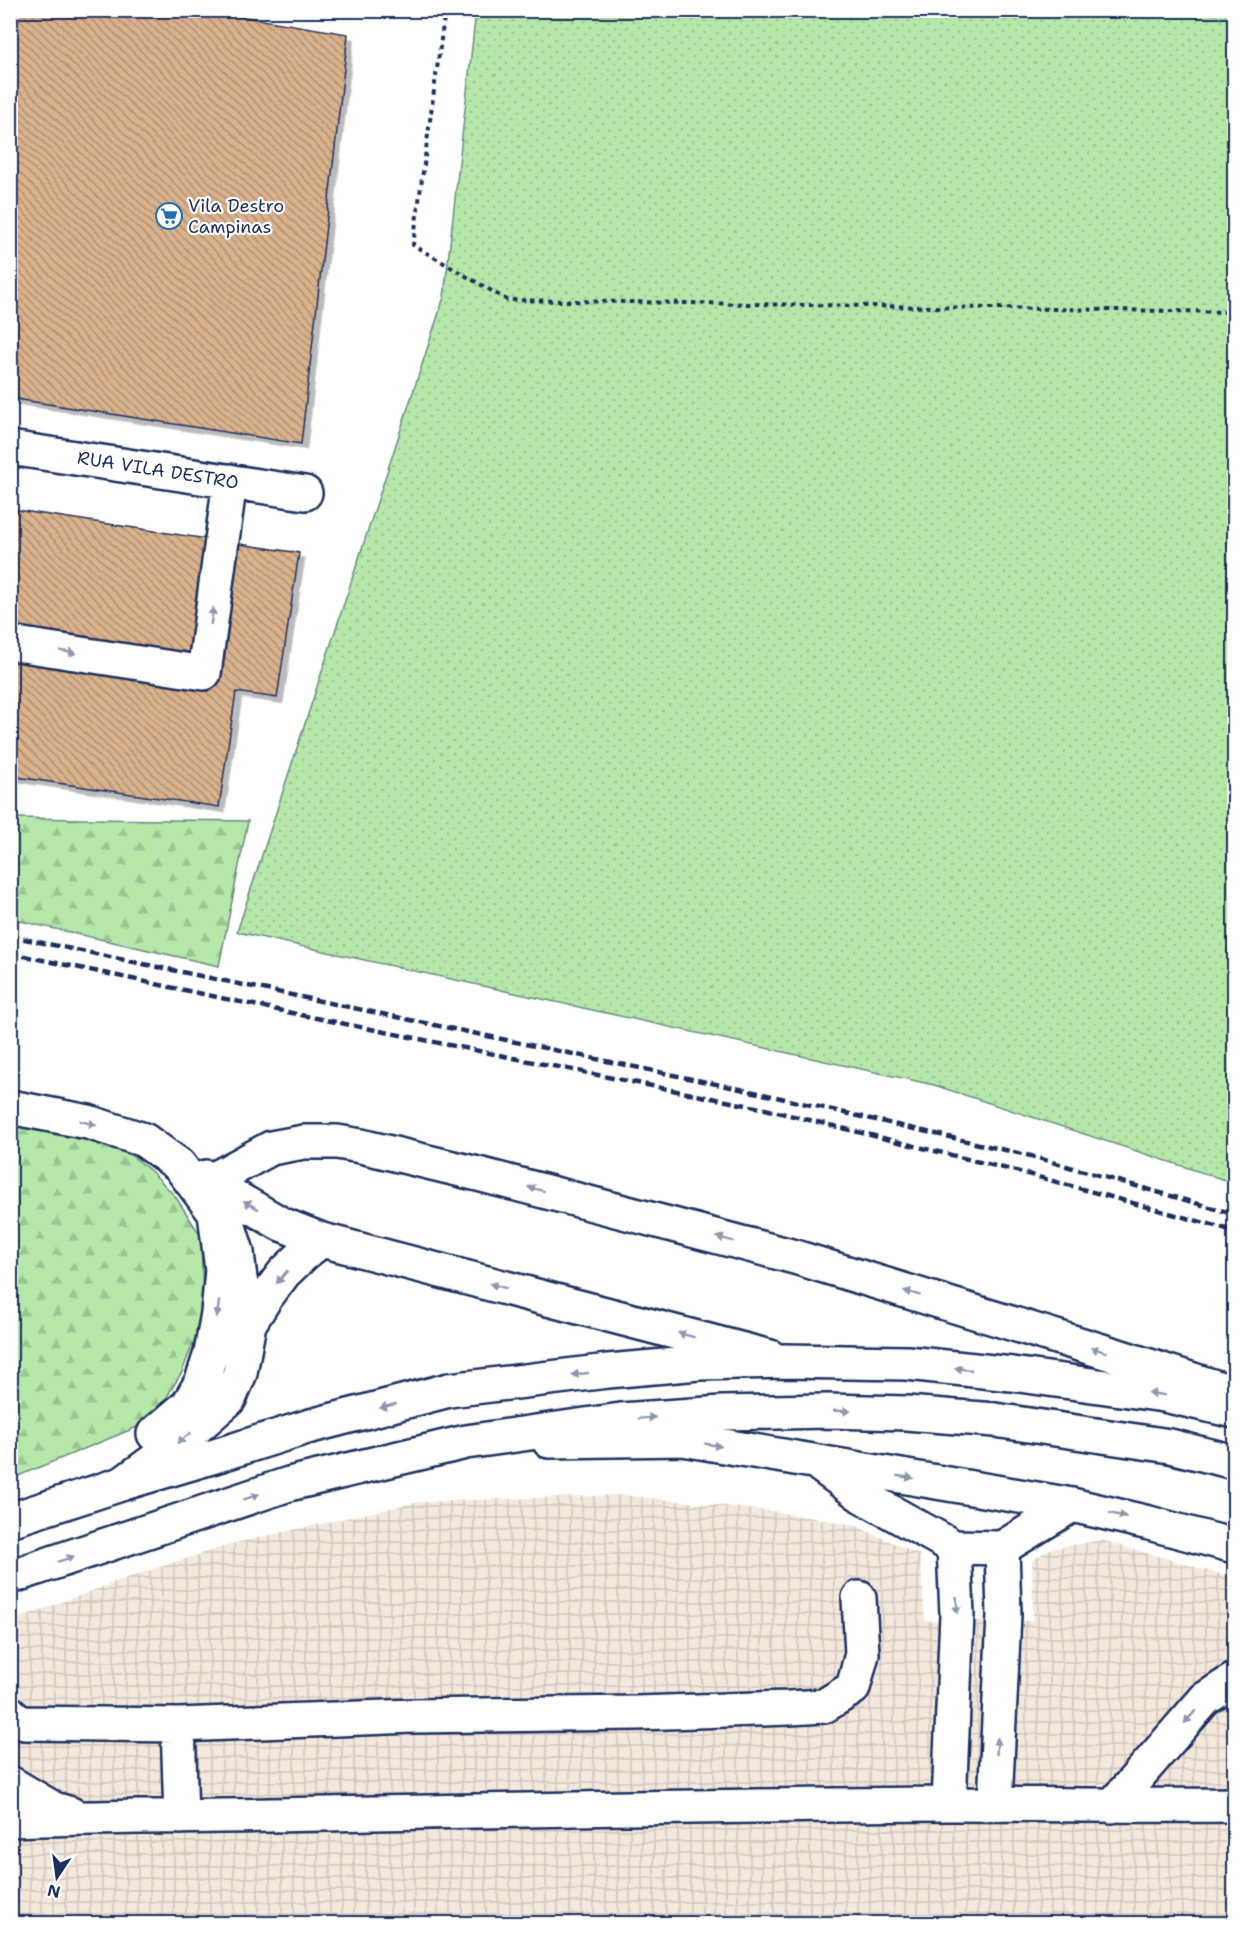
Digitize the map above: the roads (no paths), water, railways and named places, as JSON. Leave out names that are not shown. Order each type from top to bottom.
[{"type":"main road","name":"RUA VILA DESTRO","points":[[10,448],[304,493]]},
{"type":"main road","points":[[10,643],[204,673],[230,481]]},
{"type":"main road","points":[[10,1089],[87,1099],[153,1121],[193,1151],[225,1214],[237,1252],[249,1324],[240,1373],[229,1399],[182,1440],[124,1483]]},
{"type":"main road","points":[[10,1107],[88,1122],[144,1140],[178,1165],[215,1213],[222,1270],[211,1353],[202,1381],[188,1405],[70,1502]]},
{"type":"main road","points":[[209,1182],[271,1148],[304,1142],[338,1142],[361,1146],[482,1175],[795,1257],[1234,1393]]},
{"type":"main road","points":[[209,1182],[281,1224],[322,1240],[784,1361]]},
{"type":"main road","points":[[249,1324],[284,1273],[305,1252],[322,1240]]},
{"type":"main road","points":[[10,1520],[307,1427],[449,1390],[596,1372],[699,1363],[784,1361],[907,1363],[1012,1374],[1164,1395],[1234,1411]]},
{"type":"main road","points":[[10,1577],[289,1484],[466,1442],[621,1420],[722,1413],[828,1411],[906,1413],[994,1420],[1170,1446],[1234,1462]]},
{"type":"main road","points":[[466,1442],[682,1439],[1072,1505],[1234,1546]]},
{"type":"main road","points":[[814,1462],[862,1496],[954,1547],[1002,1548],[1072,1505]]},
{"type":"main road","points":[[949,1804],[957,1614],[954,1547]]},
{"type":"main road","points":[[995,1804],[1004,1615],[1002,1548]]},
{"type":"main road","points":[[10,1713],[15,1719],[24,1723],[178,1725],[414,1716],[637,1713],[824,1706],[853,1688],[862,1654],[859,1598]]},
{"type":"main road","points":[[1112,1806],[1205,1699],[1234,1680]]},
{"type":"main road","points":[[178,1725],[181,1817]]},
{"type":"main road","points":[[10,1783],[54,1809],[81,1817]]},
{"type":"main road","points":[[10,1820],[949,1804],[1234,1805]]},
{"type":"railway","points":[[10,936],[759,1093],[1031,1156],[1234,1214]]},
{"type":"railway","points":[[10,953],[306,1016],[761,1108],[1024,1173],[1234,1231]]},
{"type":"place","name":"Vila Destro Campinas","points":[[169,216]]}]
